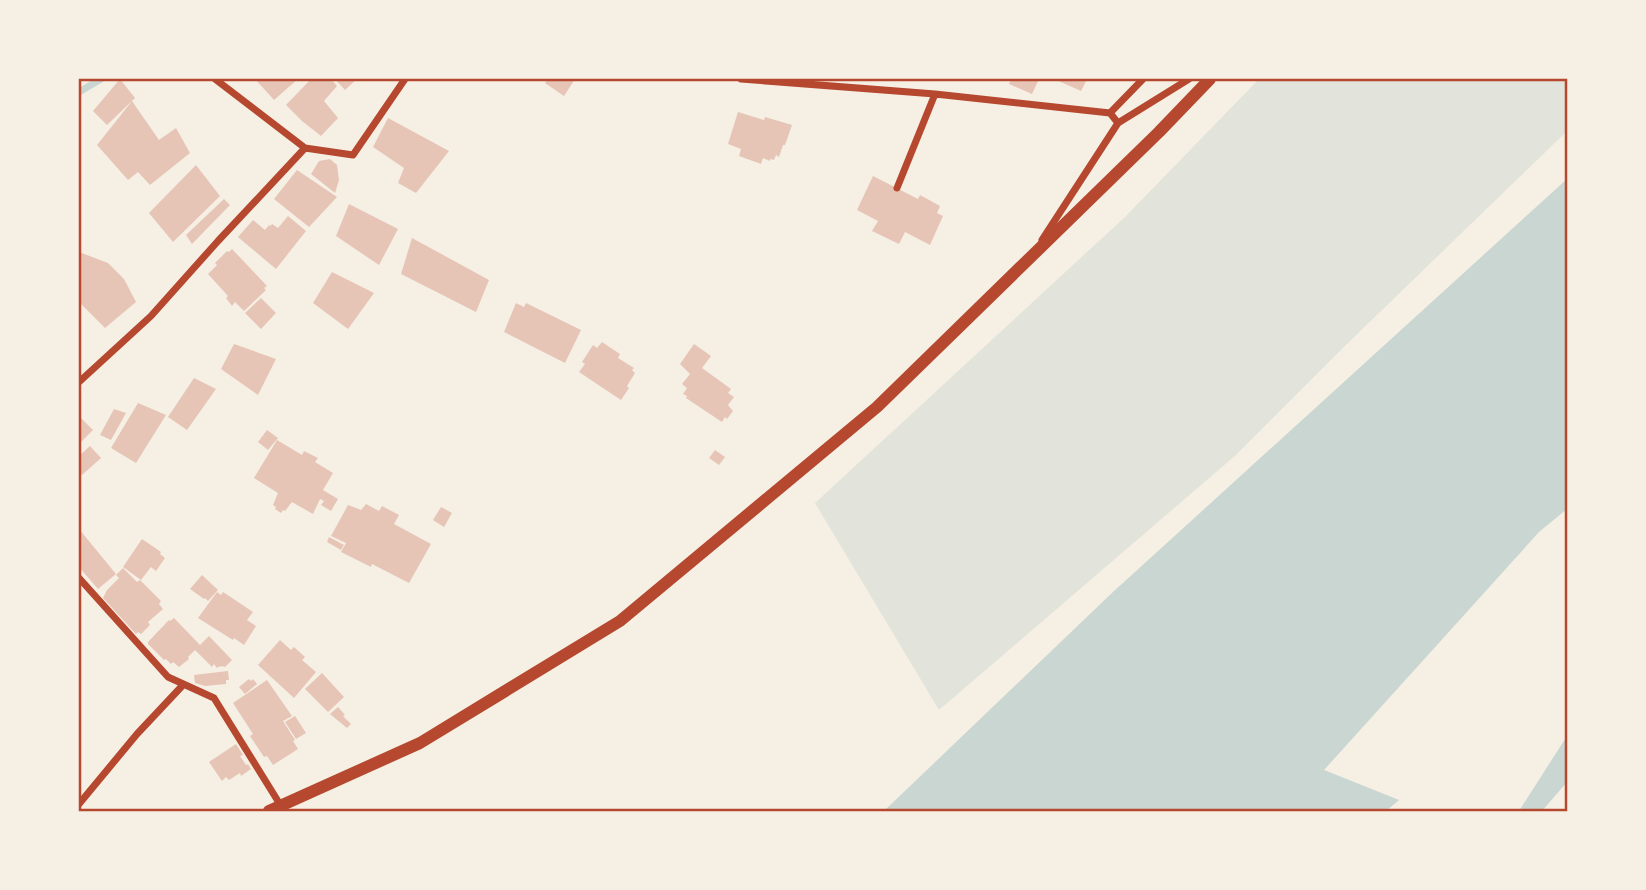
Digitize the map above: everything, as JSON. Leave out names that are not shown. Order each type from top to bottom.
[{"type":"main road","points":[[275,809],[420,743],[620,621],[877,407],[1210,79]]},
{"type":"street","points":[[215,79],[305,148],[353,156],[405,79]]},
{"type":"street","points":[[741,79],[935,94],[1110,114],[1118,123]]},
{"type":"street","points":[[1110,114],[1143,79]]},
{"type":"street","points":[[1031,257],[1118,123],[1189,79]]},
{"type":"street","points":[[897,188],[935,94]]},
{"type":"street","points":[[79,382],[151,316],[305,148]]},
{"type":"street","points":[[79,578],[168,677],[214,698],[275,809]]},
{"type":"street","points":[[79,804],[137,734],[183,685]]},
{"type":"shaded area","points":[[1259,79],[1567,79],[1567,131],[1236,455],[939,710],[815,503],[1125,217]]},
{"type":"shaded area","points":[[1567,179],[1567,509],[1539,532],[1324,770],[1399,800],[1386,811],[884,811],[1113,592]]},
{"type":"shaded area","points":[[1567,736],[1567,782],[1542,811],[1519,811]]},
{"type":"building","points":[[120,79],[135,98],[107,125],[93,111]]},
{"type":"building","points":[[255,79],[298,79],[274,100]]},
{"type":"building","points":[[311,79],[331,79],[337,86],[324,101],[338,118],[321,136],[286,105]]},
{"type":"building","points":[[335,79],[357,79],[345,90]]},
{"type":"building","points":[[548,79],[575,79],[564,96],[545,83]]},
{"type":"building","points":[[1011,79],[1039,79],[1032,94],[1009,84]]},
{"type":"building","points":[[1054,79],[1087,79],[1081,91]]},
{"type":"building","points":[[132,101],[159,140],[176,128],[190,153],[150,185],[138,172],[128,180],[97,145]]},
{"type":"building","points":[[738,112],[792,125],[779,157],[776,155],[774,160],[770,161],[763,158],[761,164],[739,156],[741,149],[728,144]]},
{"type":"building","points":[[388,118],[449,151],[416,193],[398,183],[404,168],[373,147]]},
{"type":"building","points":[[330,159],[337,165],[339,180],[335,193],[311,174],[319,161]]},
{"type":"building","points":[[196,165],[220,196],[173,242],[149,213]]},
{"type":"building","points":[[297,170],[337,197],[309,227],[274,199]]},
{"type":"building","points":[[873,176],[918,199],[920,195],[940,206],[937,213],[943,216],[930,245],[905,232],[899,244],[872,231],[878,221],[857,210]]},
{"type":"building","points":[[224,199],[230,205],[192,244],[186,235]]},
{"type":"building","points":[[349,204],[398,229],[379,265],[336,236]]},
{"type":"building","points":[[288,216],[306,231],[276,269],[238,237],[253,220],[265,230],[272,224],[278,228]]},
{"type":"building","points":[[412,238],[489,280],[476,312],[401,274]]},
{"type":"building","points":[[232,249],[267,286],[244,311],[235,302],[232,306],[226,298],[228,296],[208,274],[217,265],[215,263]]},
{"type":"building","points":[[79,252],[108,263],[124,279],[136,302],[105,328],[79,302]]},
{"type":"building","points":[[332,272],[374,293],[348,329],[313,303]]},
{"type":"building","points":[[261,298],[276,313],[261,329],[245,313]]},
{"type":"building","points":[[516,303],[524,307],[526,303],[581,330],[565,363],[504,332]]},
{"type":"building","points":[[602,342],[620,354],[618,358],[634,368],[632,370],[635,373],[627,386],[629,388],[621,400],[579,372],[593,345],[597,348]]},
{"type":"building","points":[[234,344],[276,359],[258,395],[221,369]]},
{"type":"building","points":[[694,344],[711,356],[702,368],[731,389],[728,393],[734,397],[728,405],[733,411],[722,422],[683,394],[687,388],[682,384],[690,374],[680,364]]},
{"type":"building","points":[[194,378],[216,389],[187,430],[168,417]]},
{"type":"building","points":[[138,403],[166,415],[136,463],[111,448]]},
{"type":"building","points":[[114,409],[126,413],[111,440],[100,435]]},
{"type":"building","points":[[79,416],[93,430],[79,444]]},
{"type":"building","points":[[267,430],[278,438],[268,450],[258,442]]},
{"type":"building","points":[[277,440],[302,455],[304,451],[318,458],[315,462],[333,473],[323,490],[338,499],[331,511],[321,505],[324,501],[320,499],[313,514],[292,502],[281,513],[275,509],[273,505],[278,493],[254,478]]},
{"type":"building","points":[[90,446],[101,458],[82,475],[79,472],[79,456]]},
{"type":"building","points":[[715,450],[725,457],[719,465],[709,458]]},
{"type":"building","points":[[366,504],[379,511],[382,506],[399,515],[394,524],[431,544],[409,583],[341,552],[346,543],[331,536],[348,505],[361,510]]},
{"type":"building","points":[[441,507],[452,513],[444,527],[433,520]]},
{"type":"building","points":[[79,529],[116,574],[98,589],[79,567]]},
{"type":"building","points":[[329,537],[344,545],[341,550],[327,542]]},
{"type":"building","points":[[142,539],[165,558],[156,571],[151,567],[141,580],[123,567]]},
{"type":"building","points":[[123,568],[161,601],[159,604],[163,609],[148,622],[150,625],[141,634],[136,634],[103,598],[119,578],[116,575]]},
{"type":"building","points":[[202,575],[218,590],[208,601],[190,589]]},
{"type":"building","points":[[217,592],[221,595],[223,592],[253,612],[247,620],[256,626],[244,645],[198,618]]},
{"type":"building","points":[[174,618],[200,645],[209,636],[232,660],[225,667],[217,668],[214,664],[212,667],[195,650],[179,667],[164,660],[148,642]]},
{"type":"building","points":[[280,640],[291,650],[294,647],[305,657],[302,660],[316,672],[294,698],[258,665]]},
{"type":"building","points":[[228,671],[229,680],[226,680],[226,684],[205,686],[195,683],[194,675]]},
{"type":"building","points":[[322,673],[344,697],[328,712],[305,689]]},
{"type":"building","points":[[253,679],[257,684],[245,694],[239,687]]},
{"type":"building","points":[[267,680],[292,716],[283,721],[298,749],[273,765],[250,736],[253,734],[233,703]]},
{"type":"building","points":[[338,707],[351,724],[347,728],[330,714]]},
{"type":"building","points":[[295,716],[306,733],[296,739],[285,722]]},
{"type":"building","points":[[236,744],[243,755],[240,756],[251,769],[241,776],[240,773],[222,781],[209,762]]},
{"type":"waterway","points":[[79,92],[101,79]]}]
